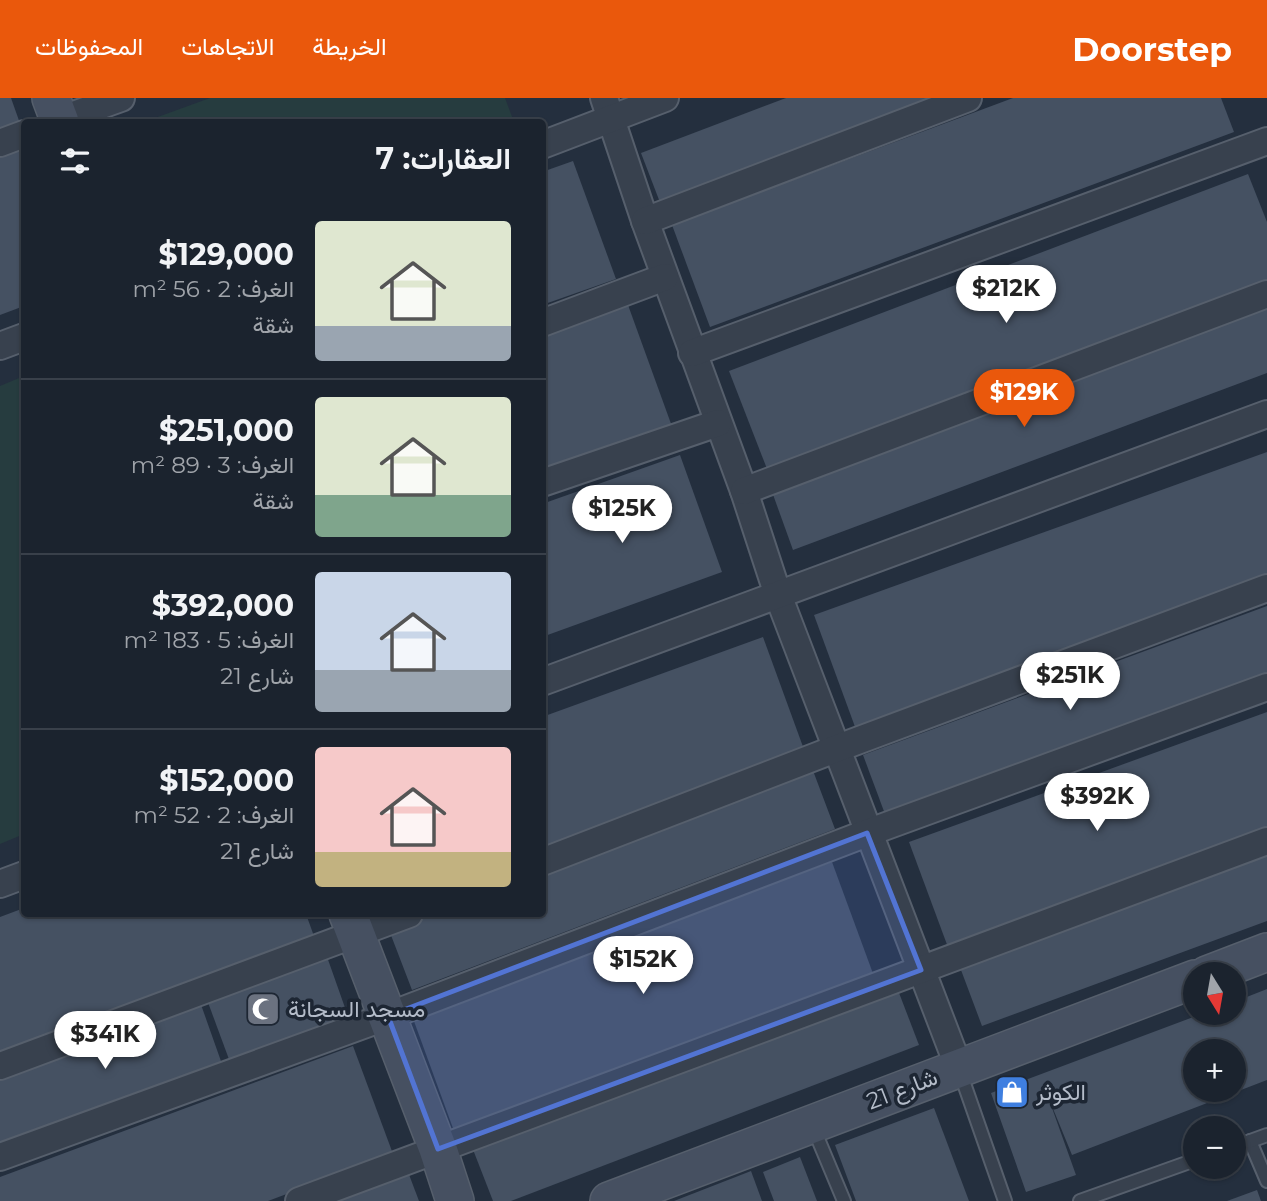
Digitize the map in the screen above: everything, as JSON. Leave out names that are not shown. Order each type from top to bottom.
[{"type":"street","points":[[56,116],[121,98]]},
{"type":"street","points":[[546,143],[608,109],[665,98]]},
{"type":"street","points":[[645,220],[968,98]]},
{"type":"street","points":[[608,109],[692,353],[744,491],[778,595],[959,1068]]},
{"type":"street","points":[[0,142],[21,135]]},
{"type":"street","points":[[692,353],[1267,141]]},
{"type":"street","points":[[546,322],[665,277]]},
{"type":"street","points":[[744,491],[1267,294]]},
{"type":"street","points":[[0,346],[21,338]]},
{"type":"street","points":[[546,681],[1267,414]]},
{"type":"street","points":[[546,482],[718,423]]},
{"type":"street","points":[[546,860],[1267,588]]},
{"type":"street","points":[[0,1157],[388,1016],[867,833],[1267,687]]},
{"type":"street","points":[[299,1201],[1267,841]]},
{"type":"street","points":[[0,884],[21,876]]},
{"type":"street","points":[[0,1066],[352,924],[392,917]]},
{"type":"street","points":[[352,924],[438,1149],[455,1201]]},
{"type":"street","points":[[1241,962],[1267,952]]},
{"type":"street","name":"شارع 21","points":[[609,1201],[1183,984]]},
{"type":"lane","points":[[959,1068],[1005,1201]]},
{"type":"lane","points":[[812,1124],[844,1201]]},
{"type":"lane","points":[[1246,1142],[1267,1135]]},
{"type":"lane","points":[[1250,1141],[1267,1181]]},
{"type":"lane","points":[[1080,1201],[1183,1164]]},
{"type":"highlighted area","points":[[867,833],[921,970],[438,1149],[388,1016]]},
{"type":"green space","points":[[210,98],[505,98],[513,119],[152,119]]},
{"type":"green space","points":[[21,377],[21,835],[0,844],[0,386]]},
{"type":"building","points":[[0,98],[11,98],[21,129],[0,137]]},
{"type":"building","points":[[786,98],[941,98],[661,205],[641,153]]},
{"type":"building","points":[[1013,98],[1221,98],[1234,132],[710,327],[672,225]]},
{"type":"building","points":[[21,148],[21,307],[0,315],[0,156]]},
{"type":"building","points":[[573,161],[616,279],[546,304],[546,171]]},
{"type":"building","points":[[1248,174],[1267,222],[1267,285],[769,474],[729,371]]},
{"type":"building","points":[[1267,304],[1267,373],[793,550],[771,489]]},
{"type":"building","points":[[628,305],[674,432],[546,479],[546,335]]},
{"type":"building","points":[[1267,452],[1267,584],[858,735],[814,615]]},
{"type":"building","points":[[680,455],[722,572],[546,636],[546,503]]},
{"type":"building","points":[[1267,606],[1267,673],[885,814],[863,755]]},
{"type":"building","points":[[763,637],[806,755],[546,848],[546,716]]},
{"type":"building","points":[[1267,712],[1267,833],[949,950],[909,842]]},
{"type":"building","points":[[812,768],[835,829],[412,990],[389,930],[423,917],[546,917],[546,869]]},
{"type":"building","points":[[1267,848],[1267,921],[982,1026],[958,962]]},
{"type":"building","points":[[832,862],[875,979],[454,1131],[411,1013]]},
{"type":"building","points":[[21,909],[21,917],[307,917],[315,939],[0,1054],[0,917]]},
{"type":"building","points":[[326,954],[349,1019],[230,1062],[206,997]]},
{"type":"building","points":[[896,985],[919,1045],[511,1201],[493,1201],[472,1147]]},
{"type":"building","points":[[1267,989],[1267,1080],[1246,1088],[1246,1039],[1183,1039],[1183,1102],[1210,1102],[1072,1155],[1047,1094],[1076,1175],[1026,1192],[991,1093],[1183,1021],[1183,1026],[1246,1026],[1246,997]]},
{"type":"building","points":[[199,999],[222,1064],[0,1145],[0,1072]]},
{"type":"building","points":[[353,1046],[393,1154],[268,1201],[0,1201],[0,1177]]},
{"type":"building","points":[[934,1108],[969,1201],[856,1201],[835,1145]]},
{"type":"building","points":[[800,1157],[817,1201],[774,1201],[763,1172]]},
{"type":"building","points":[[405,1164],[419,1201],[308,1201]]},
{"type":"building","points":[[751,1171],[762,1201],[674,1201]]},
{"type":"building","points":[[1257,1190],[1261,1201],[1227,1201]]},
{"type":"place","name":"مسجد السجانة","points":[[263,1009]]},
{"type":"place","name":"الكوثر","points":[[1012,1092]]}]
